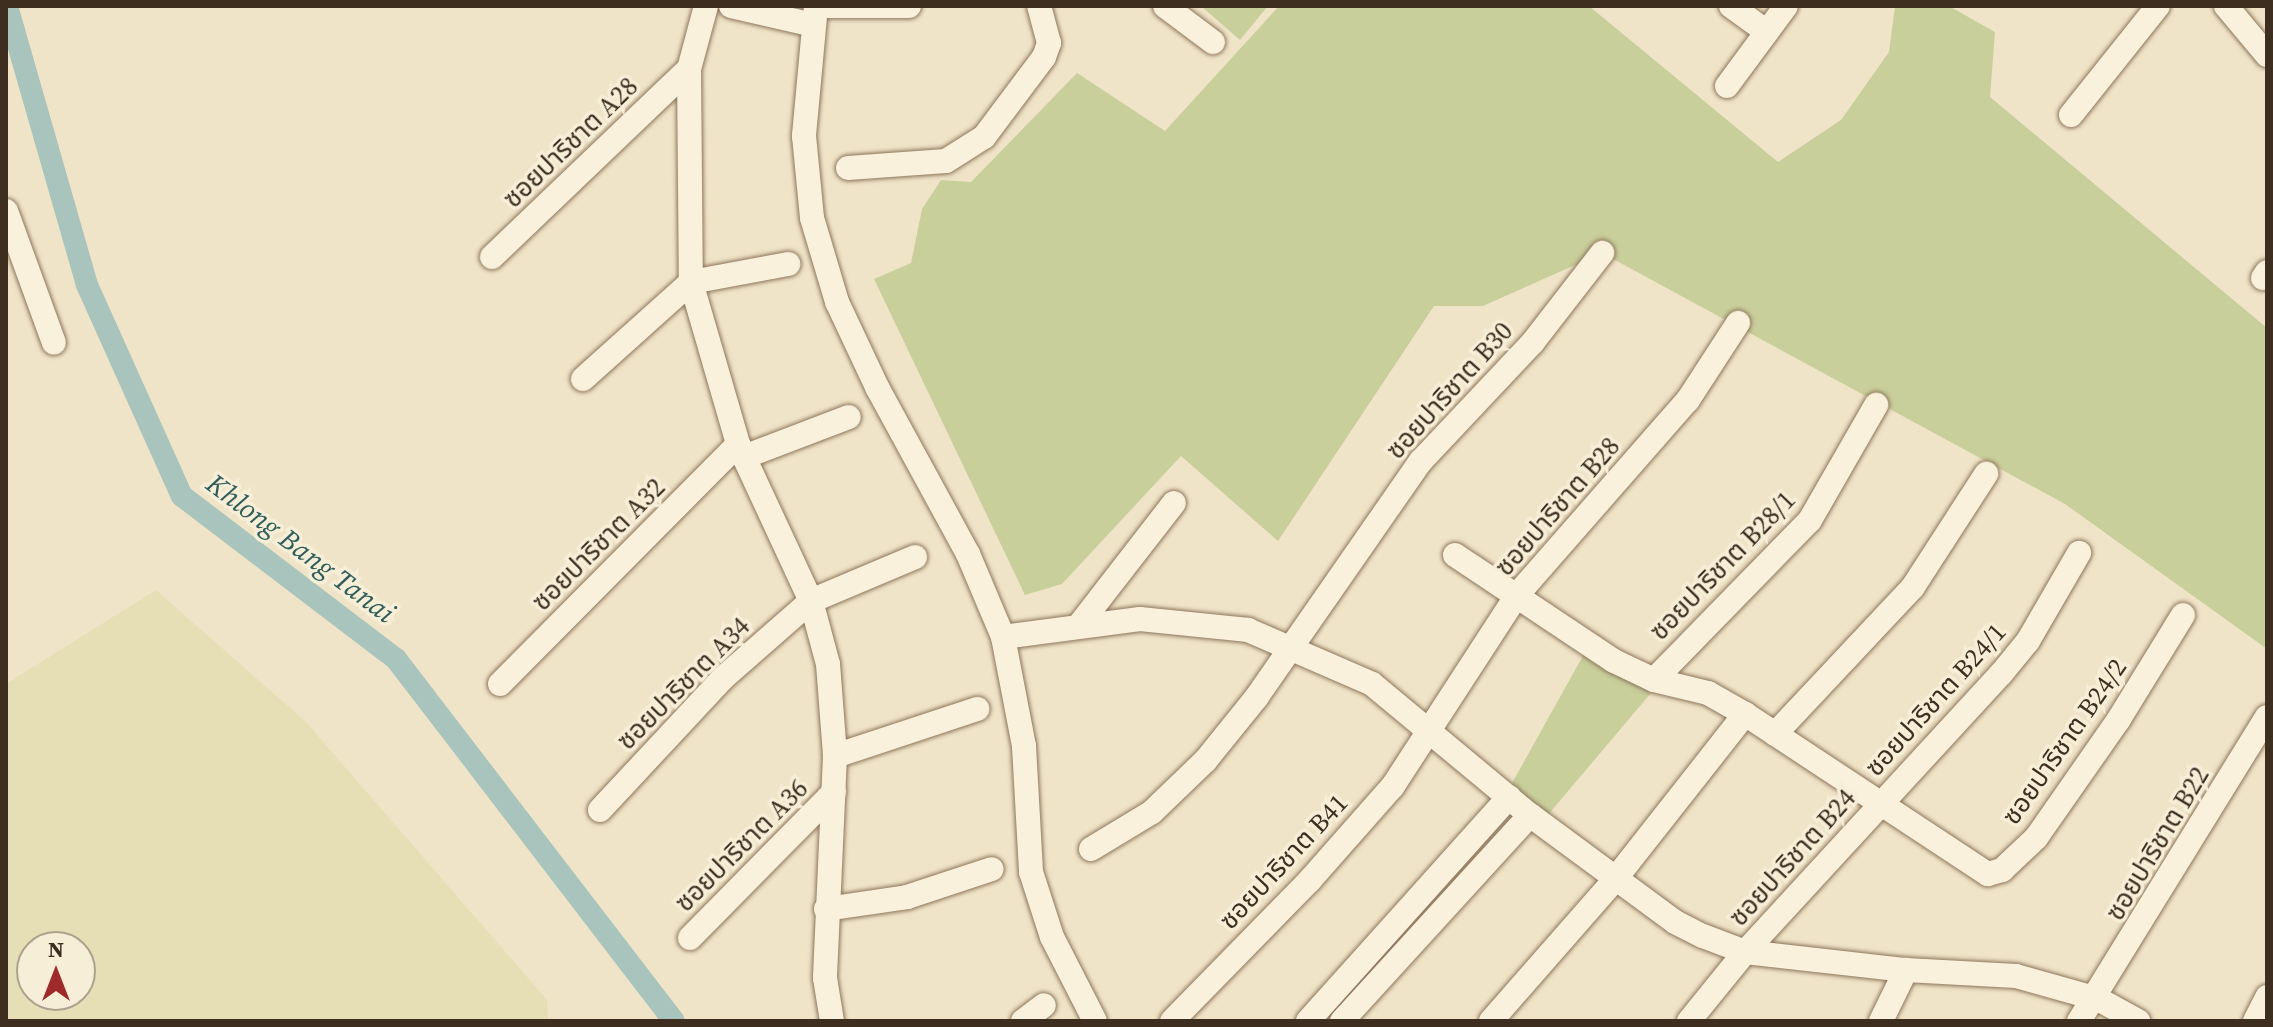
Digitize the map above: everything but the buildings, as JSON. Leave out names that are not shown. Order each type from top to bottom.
[{"type":"street","points":[[706,6],[689,69],[691,282],[741,451],[811,601],[828,664],[835,756],[825,978],[832,1021]]},
{"type":"street","points":[[731,6],[816,12],[909,6]]},
{"type":"street","points":[[848,168],[946,161],[984,137],[1044,57],[1049,43],[1039,6]]},
{"type":"street","points":[[1165,6],[1213,42]]},
{"type":"street","points":[[1731,6],[1767,32]]},
{"type":"street","points":[[1727,86],[1786,6]]},
{"type":"street","points":[[2071,115],[2158,6]]},
{"type":"street","points":[[2226,6],[2265,49]]},
{"type":"street","points":[[816,12],[804,136],[812,218],[837,302],[878,389],[968,554],[1003,637],[1024,746],[1031,872],[1052,937],[1095,1021]]},
{"type":"street","name":"ซอยปาริชาต A28","points":[[492,257],[689,69]]},
{"type":"street","points":[[6,211],[54,343]]},
{"type":"street","name":"ซอยปาริชาต B30","points":[[1091,849],[1152,812],[1206,760],[1291,650],[1421,461],[1533,342],[1602,253]]},
{"type":"street","points":[[583,379],[691,282],[788,264]]},
{"type":"street","name":"ซอยปาริชาต B28","points":[[1430,735],[1517,595],[1695,391],[1738,323]]},
{"type":"street","name":"ซอยปาริชาต B28/1","points":[[1654,680],[1810,520],[1876,405]]},
{"type":"street","points":[[741,451],[849,417]]},
{"type":"street","name":"ซอยปาริชาต A32","points":[[500,684],[741,451]]},
{"type":"street","points":[[1775,734],[1897,607],[1986,474]]},
{"type":"street","points":[[1080,624],[1174,503]]},
{"type":"street","name":"ซอยปาริชาต B24/1","points":[[1882,802],[2028,641],[2079,553]]},
{"type":"street","points":[[1455,555],[1586,644],[1654,680],[1708,693],[1882,802]]},
{"type":"street","name":"ซอยปาริชาต A34","points":[[600,810],[723,678],[811,601],[915,557]]},
{"type":"street","name":"ซอยปาริชาต B24/2","points":[[1882,802],[1975,868],[1988,874],[2002,870],[2036,838],[2119,719],[2183,615]]},
{"type":"street","points":[[1003,637],[1080,624],[1204,622],[1248,630],[1372,684],[1530,815],[1675,922],[1745,952],[1906,970],[2016,976],[2098,999],[2138,1021]]},
{"type":"street","points":[[835,756],[977,709]]},
{"type":"street","points":[[1491,1021],[1616,878],[1745,714]]},
{"type":"street","name":"ซอยปาริชาต B22","points":[[2079,1021],[2098,999],[2267,717]]},
{"type":"street","name":"ซอยปาริชาต B41","points":[[1172,1021],[1310,880],[1430,735]]},
{"type":"street","name":"ซอยปาริชาต A36","points":[[690,938],[834,792]]},
{"type":"street","points":[[1308,1021],[1509,797]]},
{"type":"street","name":"ซอยปาริชาต B24","points":[[1689,1021],[1745,952],[1882,802]]},
{"type":"street","points":[[1342,1021],[1530,815]]},
{"type":"street","points":[[826,909],[907,897],[992,869]]},
{"type":"street","points":[[1881,1021],[1906,970]]},
{"type":"street","points":[[2255,1021],[2267,997]]},
{"type":"street","points":[[1023,1021],[1044,1005]]},
{"type":"shaded area","points":[[156,590],[305,721],[547,1000],[548,1021],[6,1021],[6,684]]},
{"type":"green space","points":[[1201,6],[1268,6],[1240,40]]},
{"type":"green space","points":[[1279,6],[1589,6],[1778,162],[1841,120],[1889,52],[1895,6],[1949,6],[1995,32],[1990,97],[2267,328],[2267,649],[2065,504],[1602,253],[1483,306],[1434,306],[1278,541],[1181,456],[1062,584],[1025,595],[874,279],[911,263],[922,209],[941,180],[971,182],[1077,73],[1165,131]]},
{"type":"green space","points":[[1584,654],[1656,687],[1547,816],[1512,783]]},
{"type":"waterway","name":"Khlong Bang Tanai","points":[[7,6],[87,285],[182,496],[396,659],[674,1021]]}]
